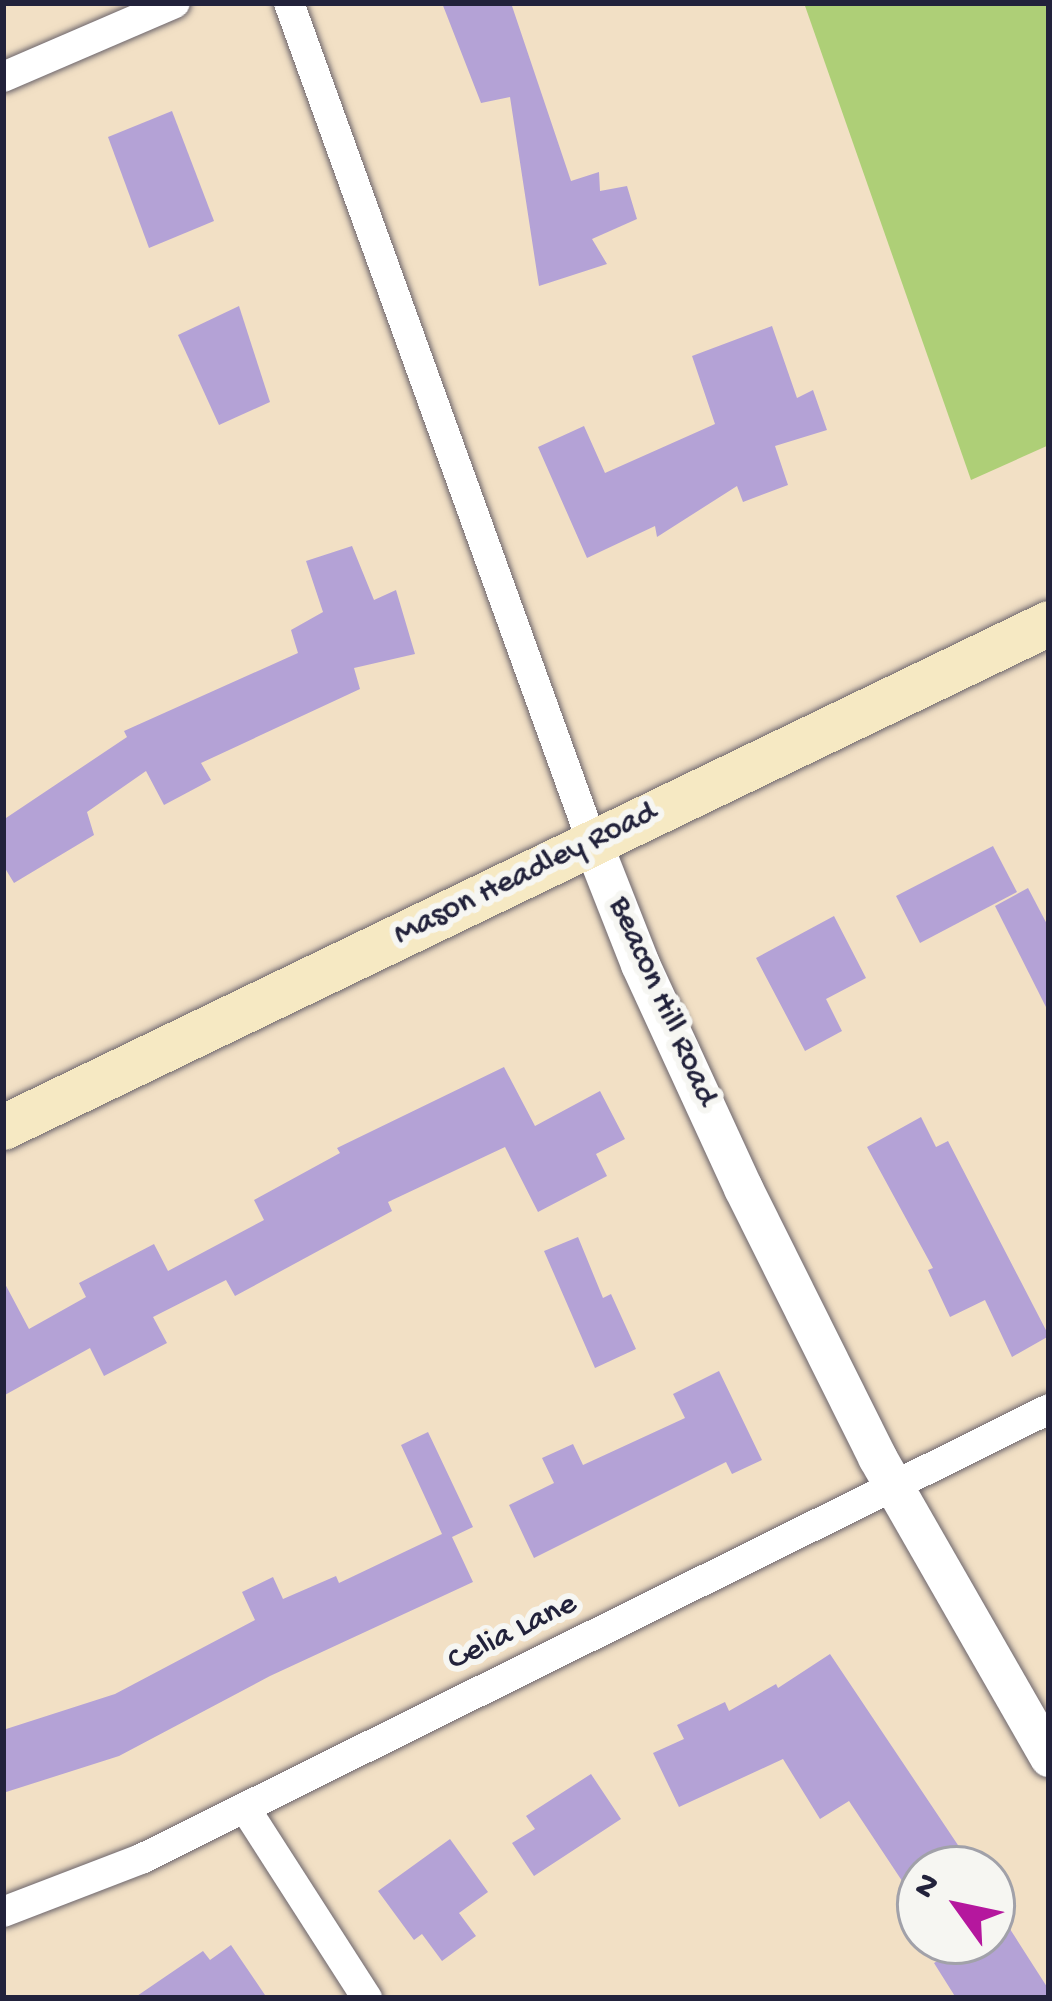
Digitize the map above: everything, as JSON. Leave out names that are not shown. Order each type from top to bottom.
[{"type":"main road","name":"Mason Headley Road","points":[[3,1126],[1049,622]]},
{"type":"street","points":[[3,77],[175,3]]},
{"type":"street","name":"Beacon Hill Road","points":[[290,3],[640,964],[743,1187],[891,1486],[1049,1756]]},
{"type":"street","name":"Celia Lane","points":[[3,1912],[141,1859],[1049,1409]]},
{"type":"street","points":[[245,1808],[367,1998]]},
{"type":"green space","points":[[804,3],[1049,3],[1049,445],[971,480]]},
{"type":"building","points":[[442,3],[511,3],[571,181],[599,172],[600,191],[627,186],[637,219],[592,239],[607,264],[539,286],[510,97],[481,103]]},
{"type":"building","points":[[172,111],[214,221],[149,248],[108,137]]},
{"type":"building","points":[[239,306],[270,402],[219,425],[178,335]]},
{"type":"building","points":[[772,326],[797,398],[813,390],[827,430],[775,446],[788,485],[743,502],[737,486],[657,537],[655,526],[587,558],[538,447],[584,426],[605,473],[715,424],[692,356]]},
{"type":"building","points":[[352,546],[374,600],[396,590],[415,654],[354,668],[360,689],[201,763],[211,780],[164,805],[146,771],[87,812],[94,835],[14,883],[3,865],[3,820],[127,737],[124,731],[298,653],[291,630],[323,612],[306,561]]},
{"type":"building","points":[[993,846],[1017,892],[920,943],[896,896]]},
{"type":"building","points":[[1028,888],[1049,928],[1049,1013],[995,906]]},
{"type":"building","points":[[834,916],[866,978],[826,999],[842,1031],[805,1051],[756,958]]},
{"type":"building","points":[[504,1067],[535,1126],[600,1091],[625,1139],[596,1154],[607,1176],[538,1212],[505,1147],[388,1202],[392,1211],[235,1296],[226,1280],[153,1317],[167,1343],[104,1376],[90,1348],[3,1396],[3,1280],[29,1329],[86,1297],[79,1283],[154,1244],[168,1271],[264,1220],[254,1200],[340,1153],[337,1148]]},
{"type":"building","points":[[921,1117],[936,1147],[948,1141],[1049,1336],[1012,1357],[985,1300],[950,1317],[928,1270],[933,1268],[867,1147]]},
{"type":"building","points":[[578,1237],[603,1298],[611,1294],[636,1349],[595,1368],[544,1251]]},
{"type":"building","points":[[719,1371],[762,1460],[732,1474],[726,1462],[534,1558],[509,1505],[554,1483],[542,1458],[573,1444],[583,1465],[685,1418],[673,1394]]},
{"type":"building","points":[[428,1432],[473,1527],[452,1537],[473,1582],[270,1676],[119,1756],[3,1793],[3,1730],[115,1694],[255,1620],[242,1592],[273,1577],[283,1599],[336,1576],[339,1583],[442,1534],[401,1445]]},
{"type":"building","points":[[830,1654],[958,1845],[896,1845],[896,1872],[849,1801],[820,1819],[783,1759],[679,1807],[653,1753],[684,1739],[677,1725],[725,1702],[729,1711],[776,1684],[778,1688]]},
{"type":"building","points":[[591,1774],[621,1819],[534,1876],[512,1843],[535,1829],[526,1816]]},
{"type":"building","points":[[450,1839],[488,1892],[459,1913],[476,1936],[442,1961],[422,1934],[414,1940],[378,1891]]},
{"type":"building","points":[[1016,1938],[1049,1990],[1049,1998],[956,1998],[935,1965],[1016,1965]]},
{"type":"building","points":[[231,1945],[267,1998],[134,1998],[203,1951],[210,1960]]}]
